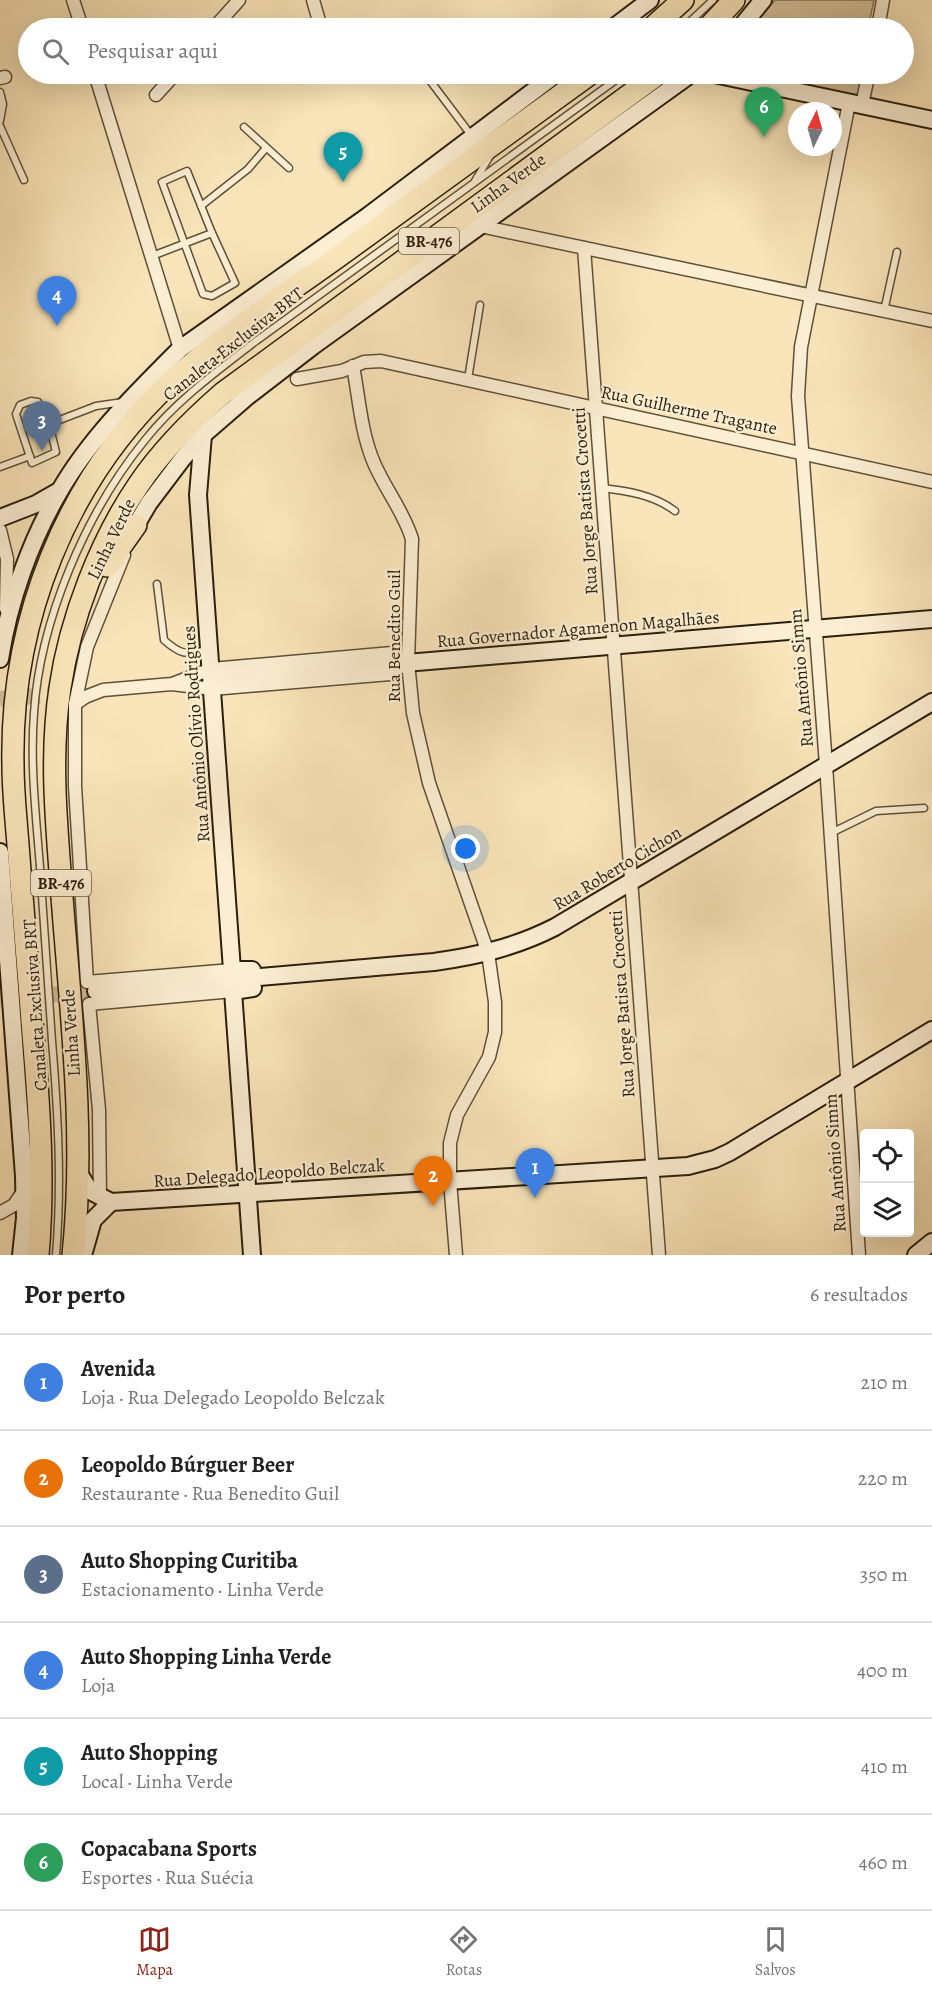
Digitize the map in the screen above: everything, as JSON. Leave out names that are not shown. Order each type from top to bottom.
[{"type":"highway","points":[[663,18],[683,0]]},
{"type":"highway","points":[[717,18],[734,0]]},
{"type":"highway","points":[[540,110],[561,84]]},
{"type":"highway","name":"Linha Verde","points":[[38,1255],[42,1198],[40,1126],[15,801],[13,736],[22,650],[31,614],[53,553],[80,497],[99,466],[143,410],[173,381],[240,328],[576,84]]},
{"type":"highway","name":"Linha Verde","points":[[73,1255],[78,1172],[77,1111],[57,826],[55,760],[61,679],[69,644],[84,598],[110,537],[139,484],[181,432],[202,411],[259,364],[644,84]]},
{"type":"highway","points":[[84,598],[136,525]]},
{"type":"street","points":[[73,0],[79,18]]},
{"type":"street","points":[[223,18],[239,0]]},
{"type":"street","points":[[314,0],[318,18]]},
{"type":"street","points":[[626,18],[650,0]]},
{"type":"street","points":[[748,18],[763,0]]},
{"type":"street","points":[[880,18],[884,0]]},
{"type":"street","points":[[98,84],[180,349]]},
{"type":"street","points":[[156,94],[166,84]]},
{"type":"street","points":[[0,659],[6,628],[34,542],[60,490],[109,424],[130,401],[180,349],[368,216],[543,84]]},
{"type":"street","name":"Linha Verde","points":[[105,1200],[75,786],[75,704],[91,634],[136,525],[165,480],[203,435],[279,371],[677,84]]},
{"type":"street","points":[[761,84],[932,120]]},
{"type":"street","name":"Rua Antônio Simm","points":[[859,1255],[831,833],[798,416],[798,371],[811,296],[856,104],[866,84]]},
{"type":"street","points":[[480,226],[932,321]]},
{"type":"street","name":"Rua Jorge Batista Crocetti","points":[[584,248],[659,1255]]},
{"type":"street","name":"Rua Guilherme Tragante","points":[[297,379],[333,373],[364,362],[381,361],[932,482]]},
{"type":"street","name":"Rua Benedito Guil","points":[[353,366],[369,450],[412,539],[408,662],[410,697],[424,765],[488,953],[495,1002],[493,1046],[485,1066],[464,1101],[453,1127],[450,1143],[450,1181],[456,1255]]},
{"type":"street","name":"Rua Antônio Olívio Rodrigues","points":[[203,435],[198,495],[232,970]]},
{"type":"street","points":[[165,480],[189,481],[198,495]]},
{"type":"street","points":[[0,518],[36,504],[60,490]]},
{"type":"street","points":[[0,530],[7,567],[6,628]]},
{"type":"street","name":"Rua Governador Agamenon Magalhães","points":[[226,678],[932,619]]},
{"type":"street","points":[[75,704],[103,690],[172,684],[212,689],[390,674],[408,662],[392,653],[211,669],[172,684]]},
{"type":"street","points":[[80,676],[87,684],[103,690]]},
{"type":"street","name":"Rua Roberto Cichon","points":[[91,992],[434,962],[488,953],[537,936],[932,702]]},
{"type":"street","points":[[0,852],[9,977],[6,1011],[25,1189],[21,1255]]},
{"type":"street","points":[[91,992],[232,970],[276,970],[290,975]]},
{"type":"street","name":"Rua Roberto Cichon","points":[[233,991],[252,988],[290,975]]},
{"type":"street","points":[[0,993],[9,977]]},
{"type":"street","points":[[91,992],[233,991],[252,1255]]},
{"type":"street","name":"Rua Delegado Leopoldo Belczak","points":[[105,1200],[248,1194],[688,1166],[715,1159],[932,1030]]},
{"type":"street","points":[[78,1172],[90,1191],[105,1200],[93,1220],[83,1255]]},
{"type":"street","points":[[24,1233],[18,1224],[1,1213],[14,1205],[25,1189]]},
{"type":"street","points":[[916,1255],[932,1242]]},
{"type":"lane","points":[[694,18],[713,0]]},
{"type":"lane","points":[[432,84],[474,138]]},
{"type":"lane","name":"Canaleta Exclusiva BRT","points":[[56,1255],[59,1131],[35,803],[33,734],[36,696],[45,648],[72,565],[91,522],[116,480],[145,440],[209,377],[610,84]]},
{"type":"lane","points":[[0,92],[3,104],[0,121]]},
{"type":"lane","points":[[0,126],[24,180]]},
{"type":"lane","points":[[244,127],[289,168]]},
{"type":"lane","name":"Canaleta Exclusiva BRT","points":[[473,184],[502,138]]},
{"type":"lane","points":[[201,206],[248,169],[266,148]]},
{"type":"lane","points":[[187,171],[201,206],[236,283],[212,296],[203,294],[162,182],[187,171]]},
{"type":"lane","points":[[151,256],[212,233]]},
{"type":"lane","points":[[884,311],[897,252]]},
{"type":"lane","points":[[468,380],[480,305]]},
{"type":"lane","points":[[31,400],[38,402],[49,424],[56,452],[32,462],[30,456],[16,414],[20,405],[31,400]]},
{"type":"lane","points":[[49,424],[96,406],[130,401]]},
{"type":"lane","points":[[0,467],[30,456]]},
{"type":"lane","points":[[602,488],[662,501],[675,511]]},
{"type":"lane","points":[[157,584],[165,640],[177,652],[191,653],[209,650]]},
{"type":"lane","points":[[831,833],[876,811],[924,808]]},
{"type":"shaded area","points":[[775,0],[874,0],[870,18],[760,18]]},
{"type":"shaded area","points":[[791,84],[862,84],[859,97]]},
{"type":"tunnel","points":[[0,699],[71,693]]},
{"type":"tunnel","points":[[0,999],[96,991]]},
{"type":"place","name":"Copacabana Sports","points":[[764,137]]},
{"type":"place","name":"Auto Shopping","points":[[343,182]]},
{"type":"place","name":"Auto Shopping Linha Verde","points":[[57,326]]},
{"type":"place","name":"Auto Shopping Curitiba","points":[[42,451]]},
{"type":"place","name":"Avenida","points":[[535,1198]]},
{"type":"place","name":"Leopoldo Búrguer Beer","points":[[433,1206]]}]
